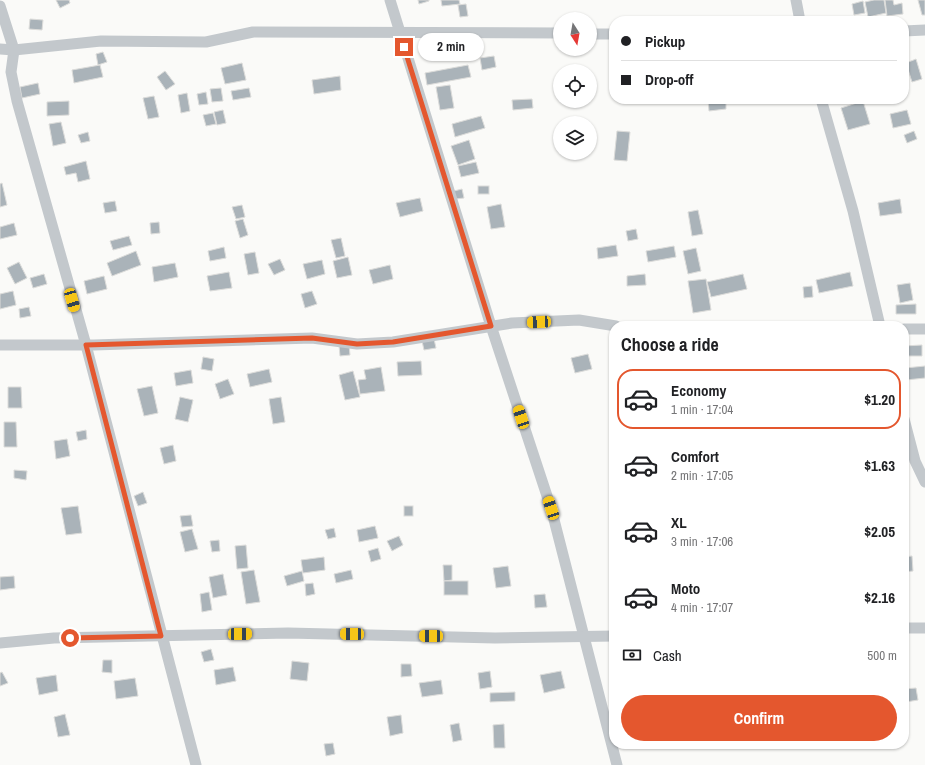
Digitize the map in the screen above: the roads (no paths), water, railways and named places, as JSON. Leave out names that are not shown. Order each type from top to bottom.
[{"type":"street","points":[[390,0],[491,326],[551,508],[609,733]]},
{"type":"street","points":[[796,0],[799,16]]},
{"type":"street","points":[[0,6],[14,50],[11,72],[17,102],[86,345],[196,765]]},
{"type":"street","points":[[909,31],[925,30]]},
{"type":"street","points":[[0,50],[14,50],[101,41],[206,42],[253,32],[553,33]]},
{"type":"street","points":[[597,34],[609,34]]},
{"type":"street","points":[[822,104],[853,211],[879,321]]},
{"type":"street","points":[[0,345],[86,345],[312,338],[357,344],[393,342],[512,323],[578,320],[609,325]]},
{"type":"street","points":[[909,329],[925,329]]},
{"type":"street","points":[[909,438],[915,461],[925,482]]},
{"type":"street","points":[[909,628],[925,628]]},
{"type":"street","points":[[0,643],[54,638],[288,633],[495,638],[609,636]]},
{"type":"street","points":[[613,749],[617,765]]}]
